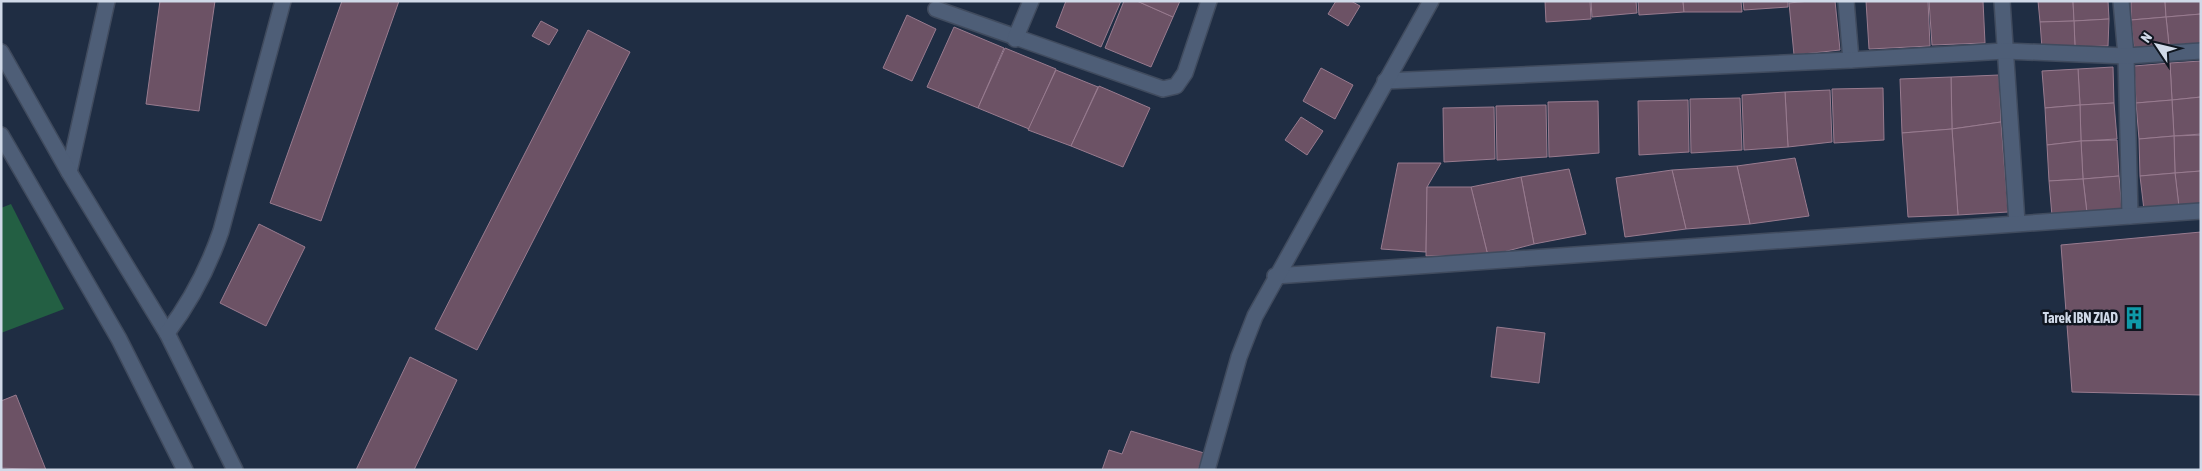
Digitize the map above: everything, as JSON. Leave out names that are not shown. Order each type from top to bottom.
[{"type":"street","points":[[69,172],[106,1]]},
{"type":"street","points":[[167,333],[196,290],[216,246],[283,1]]},
{"type":"street","points":[[1015,39],[1031,1]]},
{"type":"street","points":[[936,9],[1015,39],[1163,89],[1176,86],[1185,73],[1209,1]]},
{"type":"street","points":[[1207,470],[1246,337],[1275,276],[1431,1]]},
{"type":"street","points":[[1846,1],[1851,60]]},
{"type":"street","points":[[2002,1],[2017,223]]},
{"type":"street","points":[[2121,1],[2126,56],[2130,216]]},
{"type":"street","points":[[1386,81],[1851,60],[2005,51],[2126,56],[2201,51]]},
{"type":"street","points":[[1,52],[69,172],[167,333],[235,470]]},
{"type":"street","points":[[1,135],[119,339],[185,470]]},
{"type":"street","points":[[1275,276],[2201,211]]},
{"type":"green space","points":[[11,204],[64,309],[1,333],[1,208]]},
{"type":"building","points":[[160,1],[215,1],[199,111],[146,104]]},
{"type":"building","points":[[342,1],[399,1],[321,221],[270,203]]},
{"type":"building","points":[[1066,1],[1121,1],[1101,47],[1056,27]]},
{"type":"building","points":[[1124,1],[1137,1],[1173,17],[1151,67],[1105,48]]},
{"type":"building","points":[[1137,1],[1180,1],[1173,17]]},
{"type":"building","points":[[1336,1],[1351,1],[1360,6],[1348,26],[1328,14]]},
{"type":"building","points":[[1545,1],[1590,1],[1591,19],[1546,22]]},
{"type":"building","points":[[1591,1],[1636,1],[1637,13],[1592,17]]},
{"type":"building","points":[[1638,1],[1683,1],[1684,12],[1639,15]]},
{"type":"building","points":[[1683,1],[1741,1],[1742,12],[1684,12]]},
{"type":"building","points":[[1743,1],[1788,1],[1788,7],[1744,10]]},
{"type":"building","points":[[1835,1],[1840,50],[1794,55],[1789,3]]},
{"type":"building","points":[[1866,1],[1928,1],[1930,46],[1869,49]]},
{"type":"building","points":[[1929,1],[1983,1],[1985,43],[1932,45]]},
{"type":"building","points":[[2038,1],[2073,1],[2074,21],[2040,22]]},
{"type":"building","points":[[2073,1],[2108,1],[2109,19],[2074,21]]},
{"type":"building","points":[[2131,1],[2165,1],[2166,17],[2131,20]]},
{"type":"building","points":[[2165,1],[2201,1],[2201,14],[2166,17]]},
{"type":"building","points":[[2201,14],[2201,43],[2169,45],[2166,17]]},
{"type":"building","points":[[907,15],[936,29],[912,81],[883,68]]},
{"type":"building","points":[[2166,17],[2169,45],[2134,48],[2131,20]]},
{"type":"building","points":[[2109,19],[2108,46],[2075,47],[2074,21]]},
{"type":"building","points":[[541,21],[558,30],[549,45],[532,36]]},
{"type":"building","points":[[2074,21],[2075,47],[2042,48],[2040,22]]},
{"type":"building","points":[[954,27],[1004,48],[978,108],[927,87]]},
{"type":"building","points":[[588,30],[630,52],[477,350],[435,329]]},
{"type":"building","points":[[1005,48],[1056,69],[1029,129],[978,108]]},
{"type":"building","points":[[2201,61],[2201,97],[2172,100],[2170,63]]},
{"type":"building","points":[[2170,63],[2172,100],[2136,103],[2134,66]]},
{"type":"building","points":[[2113,67],[2114,103],[2080,105],[2078,69]]},
{"type":"building","points":[[1321,68],[1353,85],[1335,119],[1303,101]]},
{"type":"building","points":[[2078,69],[2080,105],[2045,108],[2042,71]]},
{"type":"building","points":[[1056,70],[1098,87],[1071,146],[1028,130]]},
{"type":"building","points":[[1999,75],[2001,122],[1952,129],[1951,77]]},
{"type":"building","points":[[1951,77],[1952,129],[1902,133],[1900,79]]},
{"type":"building","points":[[1099,86],[1150,108],[1123,167],[1071,146]]},
{"type":"building","points":[[1883,88],[1884,140],[1834,143],[1832,89]]},
{"type":"building","points":[[1830,90],[1832,142],[1788,147],[1785,92]]},
{"type":"building","points":[[1785,92],[1788,147],[1744,150],[1742,95]]},
{"type":"building","points":[[2201,97],[2201,134],[2174,136],[2172,100]]},
{"type":"building","points":[[1740,98],[1742,150],[1691,153],[1690,99]]},
{"type":"building","points":[[1688,100],[1689,152],[1639,155],[1638,101]]},
{"type":"building","points":[[2172,100],[2174,136],[2139,139],[2136,103]]},
{"type":"building","points":[[1598,101],[1599,153],[1549,157],[1548,102]]},
{"type":"building","points":[[2114,103],[2117,139],[2081,141],[2080,105]]},
{"type":"building","points":[[1546,105],[1547,157],[1497,160],[1496,106]]},
{"type":"building","points":[[2080,105],[2081,141],[2047,145],[2045,108]]},
{"type":"building","points":[[1494,107],[1495,159],[1444,162],[1443,108]]},
{"type":"building","points":[[1301,117],[1323,131],[1307,155],[1285,140]]},
{"type":"building","points":[[2001,122],[2008,212],[1958,215],[1952,129]]},
{"type":"building","points":[[1952,129],[1958,215],[1908,217],[1902,133]]},
{"type":"building","points":[[2201,135],[2201,171],[2175,173],[2174,136]]},
{"type":"building","points":[[2174,136],[2175,173],[2140,176],[2139,139]]},
{"type":"building","points":[[2117,140],[2119,176],[2083,179],[2081,141]]},
{"type":"building","points":[[2081,141],[2083,179],[2049,181],[2047,145]]},
{"type":"building","points":[[1795,158],[1809,216],[1750,224],[1737,166]]},
{"type":"building","points":[[1398,163],[1441,163],[1427,187],[1426,252],[1381,249]]},
{"type":"building","points":[[1737,166],[1750,224],[1686,229],[1672,170]]},
{"type":"building","points":[[1569,169],[1586,234],[1534,244],[1521,177]]},
{"type":"building","points":[[1672,170],[1686,229],[1625,237],[1616,178]]},
{"type":"building","points":[[2201,171],[2201,206],[2179,207],[2175,173]]},
{"type":"building","points":[[2175,173],[2179,207],[2144,210],[2140,176]]},
{"type":"building","points":[[2119,176],[2122,210],[2087,213],[2083,179]]},
{"type":"building","points":[[1521,177],[1534,244],[1488,256],[1471,187]]},
{"type":"building","points":[[2083,179],[2087,213],[2052,216],[2049,181]]},
{"type":"building","points":[[1427,187],[1471,187],[1488,256],[1426,256]]},
{"type":"building","points":[[259,224],[305,247],[266,326],[220,303]]},
{"type":"building","name":"Tarek IBN ZIAD","points":[[2201,232],[2201,395],[2072,392],[2061,245]]},
{"type":"building","points":[[1497,327],[1545,333],[1539,383],[1491,377]]},
{"type":"building","points":[[410,357],[457,380],[414,470],[356,470]]},
{"type":"building","points":[[16,395],[46,470],[1,468],[1,401]]},
{"type":"building","points":[[1131,431],[1204,453],[1198,470],[1102,470],[1109,450],[1122,454]]},
{"type":"place","name":"Tarek IBN ZIAD","points":[[2134,318]]}]
